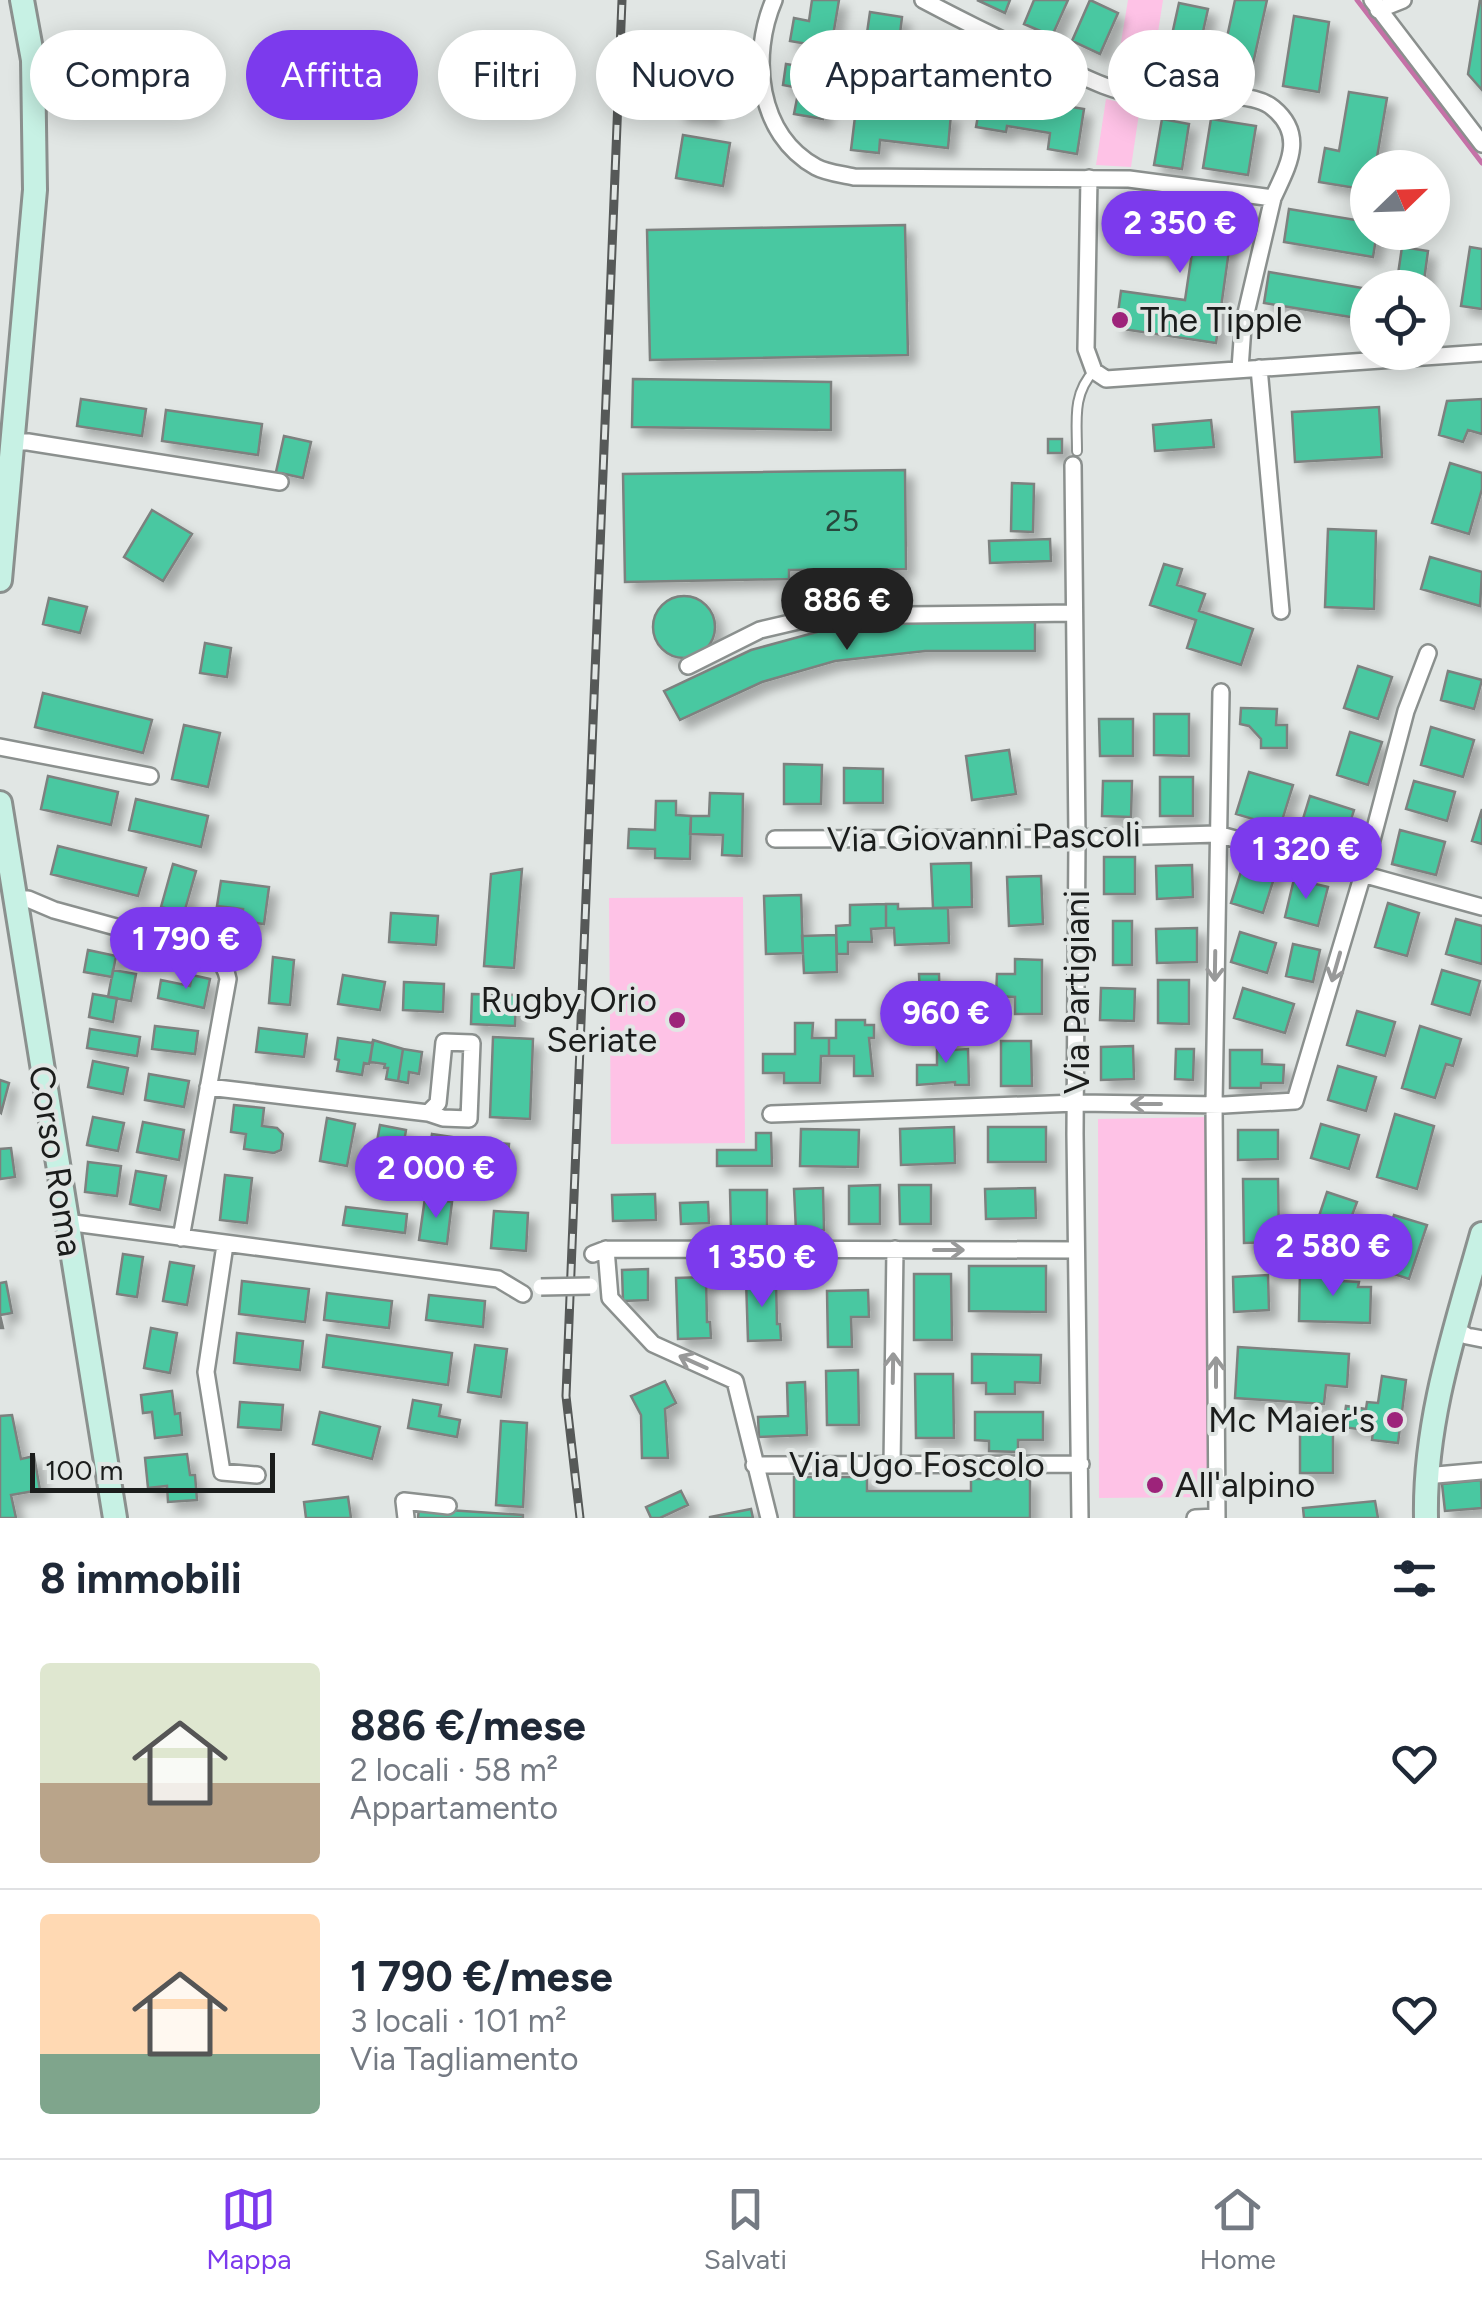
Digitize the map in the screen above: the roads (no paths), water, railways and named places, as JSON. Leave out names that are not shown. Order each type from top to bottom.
[{"type":"street","points":[[0,580],[36,171],[32,60],[22,0]]},
{"type":"street","points":[[774,0],[766,18],[760,68],[764,93],[778,131],[819,169],[854,177],[1088,178],[1196,186],[1273,198]]},
{"type":"street","points":[[923,0],[1113,90],[1152,97],[1256,98],[1274,109],[1289,130],[1292,150],[1290,165],[1273,198],[1243,326],[1240,370]]},
{"type":"street","points":[[1402,0],[1375,5],[1482,144]]},
{"type":"street","points":[[1088,178],[1086,350],[1094,371],[1106,379],[1482,353]]},
{"type":"street","points":[[1259,368],[1282,611]]},
{"type":"street","points":[[13,442],[280,482]]},
{"type":"street","name":"Via Partigiani","points":[[1075,458],[1080,1518]]},
{"type":"street","points":[[688,666],[760,630],[820,616],[1074,613]]},
{"type":"street","points":[[771,1114],[1077,1103],[1291,1103],[1298,1098],[1406,711],[1428,653]]},
{"type":"street","points":[[1199,1518],[1217,1518],[1214,1104],[1221,692]]},
{"type":"street","points":[[0,746],[150,776]]},
{"type":"street","name":"Corso Roma","points":[[0,803],[115,1518]]},
{"type":"street","name":"Via Giovanni Pascoli","points":[[776,839],[1217,834],[1482,907]]},
{"type":"street","points":[[14,899],[129,928],[220,960],[228,979],[180,1238]]},
{"type":"street","points":[[208,1087],[469,1119],[472,1043],[444,1042],[438,1103],[428,1113]]},
{"type":"street","points":[[66,1222],[498,1279],[523,1294]]},
{"type":"street","points":[[1426,1518],[1425,1476],[1433,1417],[1482,1234]]},
{"type":"street","points":[[225,1245],[206,1372],[217,1456],[222,1472],[257,1475]]},
{"type":"street","points":[[892,1466],[895,1250]]},
{"type":"street","points":[[769,1518],[734,1381],[653,1344],[610,1298],[600,1251],[1076,1250]]},
{"type":"street","points":[[541,1287],[590,1286]]},
{"type":"street","points":[[1455,1329],[1482,1338]]},
{"type":"street","name":"Via Ugo Foscolo","points":[[754,1465],[1080,1464]]},
{"type":"street","points":[[1425,1476],[1482,1471]]},
{"type":"street","points":[[406,1518],[404,1501],[448,1506]]},
{"type":"lane","points":[[1075,458],[1077,398],[1083,382],[1094,371]]},
{"type":"waterway","points":[[1357,0],[1482,163]]},
{"type":"railway","points":[[580,1518],[566,1396],[622,0]]},
{"type":"place","name":"The Tipple","points":[[1120,320]]},
{"type":"place","name":"Rugby Orio Seriate","points":[[677,1020]]},
{"type":"place","name":"Mc Maier's","points":[[1395,1420]]},
{"type":"place","name":"All'alpino","points":[[1155,1485]]}]
